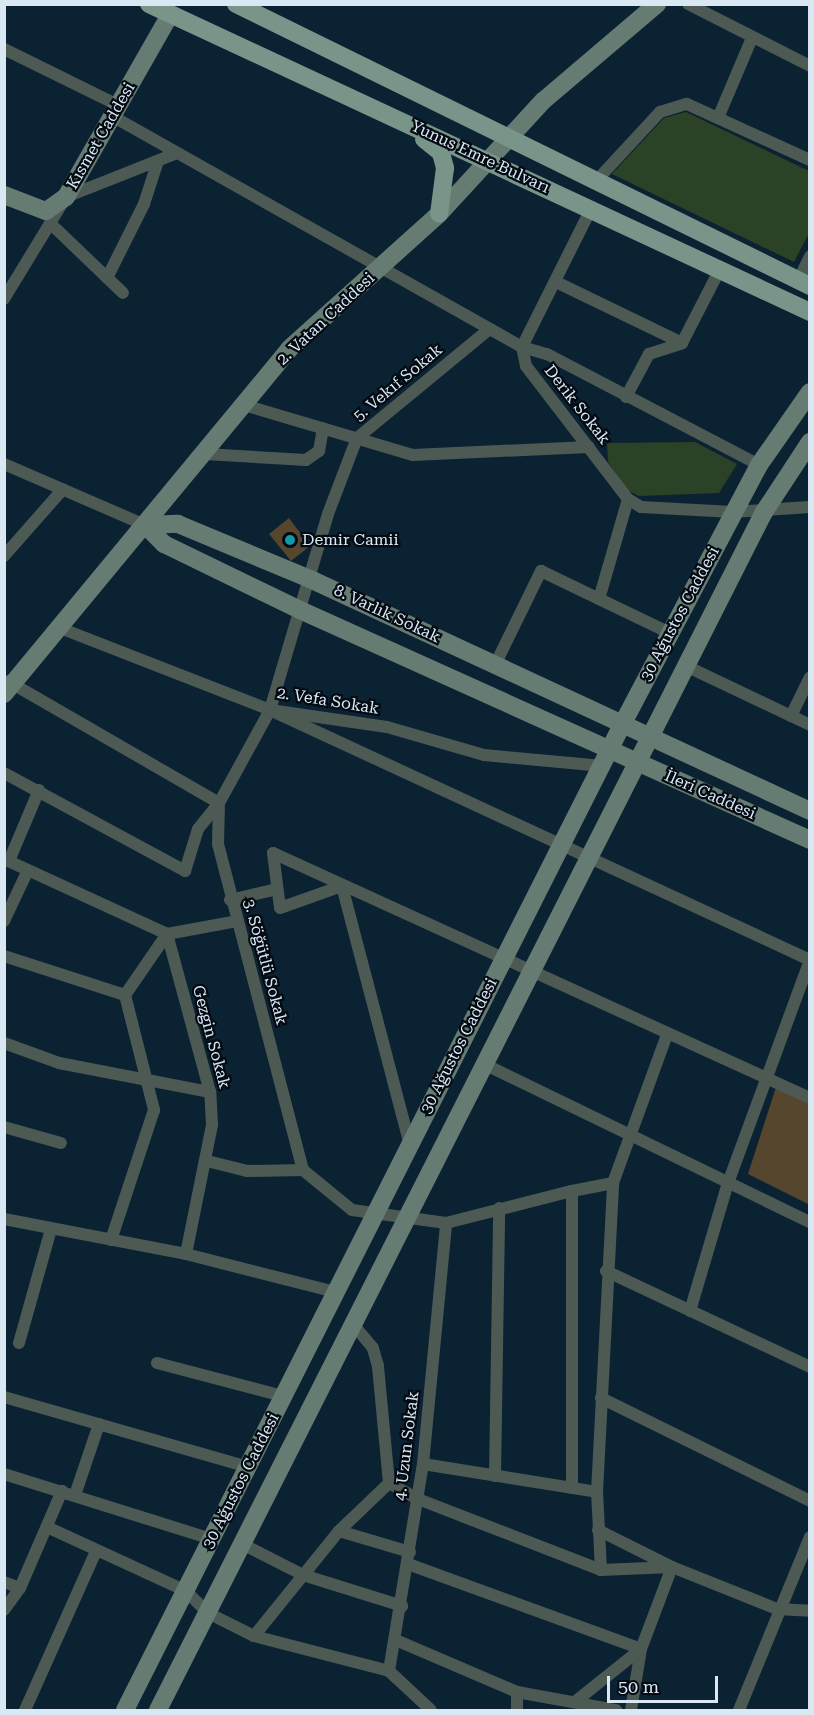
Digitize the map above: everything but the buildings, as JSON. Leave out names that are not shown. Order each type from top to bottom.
[{"type":"main road","name":"Yunus Emre Bulvarı","points":[[149,4],[487,162],[592,207],[810,312]]},
{"type":"main road","name":"Yunus Emre Bulvarı","points":[[236,4],[804,283]]},
{"type":"main road","name":"2. Vatan Caddesi","points":[[7,686],[60,628],[289,349],[380,270],[439,214],[506,138],[609,41],[657,4]]},
{"type":"main road","name":"Kısmet Caddesi","points":[[4,195],[45,211],[66,196],[170,15]]},
{"type":"main road","points":[[393,117],[441,153],[445,168],[439,214]]},
{"type":"main road","name":"30 Ağustos Caddesi","points":[[158,1710],[529,970],[576,850],[606,758],[623,723],[759,465],[810,392]]},
{"type":"main road","name":"30 Ağustos Caddesi","points":[[127,1710],[504,957],[576,850],[640,764],[764,512],[810,442]]},
{"type":"main road","name":"8. Varlık Sokak","points":[[145,525],[178,524],[310,579],[623,723]]},
{"type":"main road","name":"8. Varlık Sokak","points":[[145,525],[164,544],[606,758]]},
{"type":"main road","name":"İleri Caddesi","points":[[623,723],[810,811]]},
{"type":"main road","name":"İleri Caddesi","points":[[606,758],[640,764],[810,840]]},
{"type":"street","points":[[688,4],[810,66]]},
{"type":"street","points":[[718,118],[752,38]]},
{"type":"street","points":[[4,49],[115,110],[177,153],[487,331],[522,347],[548,354],[759,465]]},
{"type":"street","points":[[597,180],[660,112],[687,104],[810,160]]},
{"type":"street","points":[[4,299],[66,196],[177,153]]},
{"type":"street","points":[[107,278],[144,204],[158,161]]},
{"type":"street","points":[[522,347],[592,207]]},
{"type":"street","points":[[50,223],[123,293]]},
{"type":"street","points":[[804,283],[810,256]]},
{"type":"street","points":[[626,397],[649,354],[682,344],[720,268]]},
{"type":"street","points":[[556,282],[682,344]]},
{"type":"street","name":"5. Vekıf Sokak","points":[[270,710],[300,610],[357,438],[487,331]]},
{"type":"street","name":"Derik Sokak","points":[[522,347],[526,366],[628,499]]},
{"type":"street","points":[[244,405],[413,455],[590,447]]},
{"type":"street","points":[[205,454],[306,460],[319,451],[323,428]]},
{"type":"street","name":"8. Varlık Sokak","points":[[4,464],[145,525]]},
{"type":"street","points":[[4,556],[63,489]]},
{"type":"street","points":[[599,598],[628,499],[641,507],[733,512],[764,512],[810,507]]},
{"type":"street","points":[[495,665],[541,571],[670,633]]},
{"type":"street","name":"2. Vefa Sokak","points":[[60,628],[270,710],[387,727],[484,755],[606,758]]},
{"type":"street","points":[[688,667],[810,725]]},
{"type":"street","points":[[791,716],[810,677]]},
{"type":"street","points":[[4,773],[185,871],[198,829],[219,803],[7,686]]},
{"type":"street","points":[[270,710],[810,960],[728,1183],[690,1311]]},
{"type":"street","name":"3. Söğütlü Sokak","points":[[270,710],[219,803],[218,844],[230,900],[303,1170]]},
{"type":"street","points":[[39,790],[7,860],[167,934],[237,921]]},
{"type":"street","points":[[342,886],[280,908],[273,853],[504,957],[667,1035],[810,1098]]},
{"type":"street","points":[[4,921],[28,870]]},
{"type":"street","points":[[342,886],[410,1144]]},
{"type":"street","points":[[230,900],[277,889]]},
{"type":"street","points":[[125,995],[167,934]]},
{"type":"street","name":"Gezgin Sokak","points":[[167,934],[210,1092],[207,1161],[186,1254]]},
{"type":"street","points":[[4,956],[125,995]]},
{"type":"street","points":[[111,1240],[154,1110],[152,1084],[125,995]]},
{"type":"street","points":[[601,1570],[597,1492],[606,1271],[613,1183],[628,1132],[667,1035]]},
{"type":"street","points":[[4,1043],[59,1063],[152,1084],[210,1092]]},
{"type":"street","points":[[482,1064],[628,1132],[810,1222]]},
{"type":"street","points":[[4,1127],[61,1143]]},
{"type":"street","points":[[207,1161],[247,1171],[303,1170],[352,1210],[446,1223],[499,1208],[613,1183]]},
{"type":"street","points":[[572,1191],[572,1488]]},
{"type":"street","points":[[495,1476],[499,1208]]},
{"type":"street","points":[[4,1219],[186,1254],[336,1292]]},
{"type":"street","name":"4. Uzun Sokak","points":[[389,1671],[398,1641],[423,1464],[446,1223]]},
{"type":"street","points":[[20,1343],[51,1229]]},
{"type":"street","points":[[606,1271],[810,1366]]},
{"type":"street","points":[[352,1323],[373,1348],[378,1366],[389,1483]]},
{"type":"street","points":[[157,1363],[284,1396]]},
{"type":"street","points":[[4,1397],[248,1467]]},
{"type":"street","points":[[601,1398],[810,1501]]},
{"type":"street","points":[[75,1495],[99,1424]]},
{"type":"street","points":[[423,1464],[597,1492]]},
{"type":"street","points":[[4,1474],[212,1539]]},
{"type":"street","points":[[389,1483],[418,1499],[601,1570],[672,1568]]},
{"type":"street","points":[[254,1636],[339,1531],[389,1483]]},
{"type":"street","points":[[4,1610],[20,1588],[62,1491]]},
{"type":"street","points":[[47,1527],[186,1591],[208,1613],[254,1636],[389,1671],[431,1710]]},
{"type":"street","points":[[598,1530],[672,1568],[777,1609],[810,1611]]},
{"type":"street","points":[[339,1531],[641,1648]]},
{"type":"street","points":[[739,1710],[777,1609],[810,1537]]},
{"type":"street","points":[[242,1544],[303,1575],[402,1606]]},
{"type":"street","points":[[25,1710],[96,1551]]},
{"type":"street","points":[[631,1710],[641,1648],[672,1568]]},
{"type":"street","points":[[4,1582],[20,1588]]},
{"type":"street","points":[[398,1641],[517,1692],[616,1710]]},
{"type":"street","points":[[576,1701],[641,1648]]},
{"type":"street","points":[[517,1692],[518,1710]]},
{"type":"green space","points":[[686,112],[809,171],[809,233],[794,262],[612,174],[664,118]]},
{"type":"green space","points":[[695,442],[737,464],[719,493],[639,496],[627,490],[608,462],[607,443]]},
{"type":"place","name":"Demir Camii","points":[[290,540]]}]
